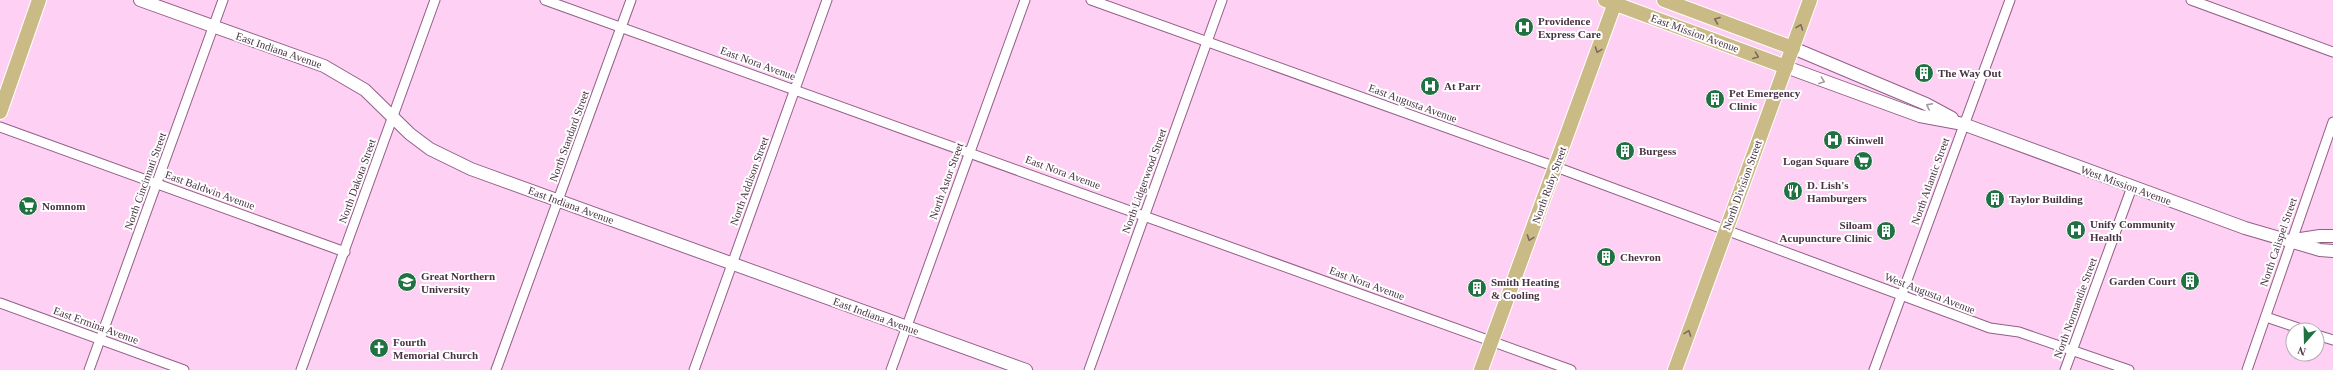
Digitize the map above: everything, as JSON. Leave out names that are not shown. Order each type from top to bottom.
[{"type":"main road","points":[[0,112],[39,0]]},
{"type":"main road","name":"East Indiana Avenue","points":[[140,0],[324,66],[365,90],[410,134],[430,149],[471,170],[1026,370]]},
{"type":"main road","name":"East Mission Avenue","points":[[1664,0],[1792,48]]},
{"type":"main road","name":"North Division Street","points":[[1675,370],[1810,0]]},
{"type":"main road","name":"East Mission Avenue","points":[[1612,1],[1786,67]]},
{"type":"main road","name":"North Ruby Street","points":[[1481,370],[1556,167],[1612,1]]},
{"type":"main road","name":"West Mission Avenue","points":[[1792,48],[1926,104],[1963,124],[2245,228],[2320,250],[2333,251]]},
{"type":"main road","name":"West Mission Avenue","points":[[1786,67],[1920,116],[1963,124]]},
{"type":"main road","name":"West Mission Avenue","points":[[2291,241],[2320,236],[2333,236]]},
{"type":"street","name":"North Cincinnati Street","points":[[89,370],[223,0]]},
{"type":"street","name":"North Dakota Street","points":[[302,370],[435,0]]},
{"type":"street","name":"East Nora Avenue","points":[[545,0],[1145,215],[1571,370]]},
{"type":"street","name":"North Standard Street","points":[[496,370],[631,0]]},
{"type":"street","name":"North Addison Street","points":[[694,370],[827,0]]},
{"type":"street","name":"North Astor Street","points":[[891,370],[1024,0]]},
{"type":"street","name":"East Augusta Avenue","points":[[1091,0],[1556,167],[1726,230]]},
{"type":"street","name":"North Lidgerwood Street","points":[[1089,370],[1222,0]]},
{"type":"street","name":"North Atlantic Street","points":[[1874,370],[1963,124],[2010,0]]},
{"type":"street","points":[[2191,0],[2203,2],[2333,52]]},
{"type":"street","name":"North Calispel Street","points":[[2246,370],[2266,317],[2333,122]]},
{"type":"street","name":"East Baldwin Avenue","points":[[0,127],[345,252]]},
{"type":"street","name":"North Normandie Street","points":[[2065,370],[2132,187]]},
{"type":"street","name":"West Augusta Avenue","points":[[1726,230],[1902,294],[1990,328],[2019,332],[2072,349],[2129,370]]},
{"type":"street","name":"East Ermina Avenue","points":[[0,303],[184,370]]},
{"type":"street","points":[[2266,317],[2285,324]]},
{"type":"place","name":"Providence Express Care","points":[[1524,27]]},
{"type":"place","name":"The Way Out","points":[[1924,73]]},
{"type":"place","name":"At Parr","points":[[1430,86]]},
{"type":"place","name":"Pet Emergency Clinic","points":[[1715,99]]},
{"type":"place","name":"Kinwell","points":[[1833,140]]},
{"type":"place","name":"Burgess","points":[[1625,151]]},
{"type":"place","name":"Logan Square","points":[[1863,161]]},
{"type":"place","name":"D. Lish's Hamburgers","points":[[1793,191]]},
{"type":"place","name":"Taylor Building","points":[[1995,199]]},
{"type":"place","name":"Nomnom","points":[[28,206]]},
{"type":"place","name":"Unify Community Health","points":[[2076,230]]},
{"type":"place","name":"Siloam Acupuncture Clinic","points":[[1886,231]]},
{"type":"place","name":"Chevron","points":[[1606,257]]},
{"type":"place","name":"Garden Court","points":[[2190,281]]},
{"type":"place","name":"Great Northern University","points":[[407,282]]},
{"type":"place","name":"Smith Heating & Cooling","points":[[1477,288]]},
{"type":"place","name":"Fourth Memorial Church","points":[[379,348]]}]
